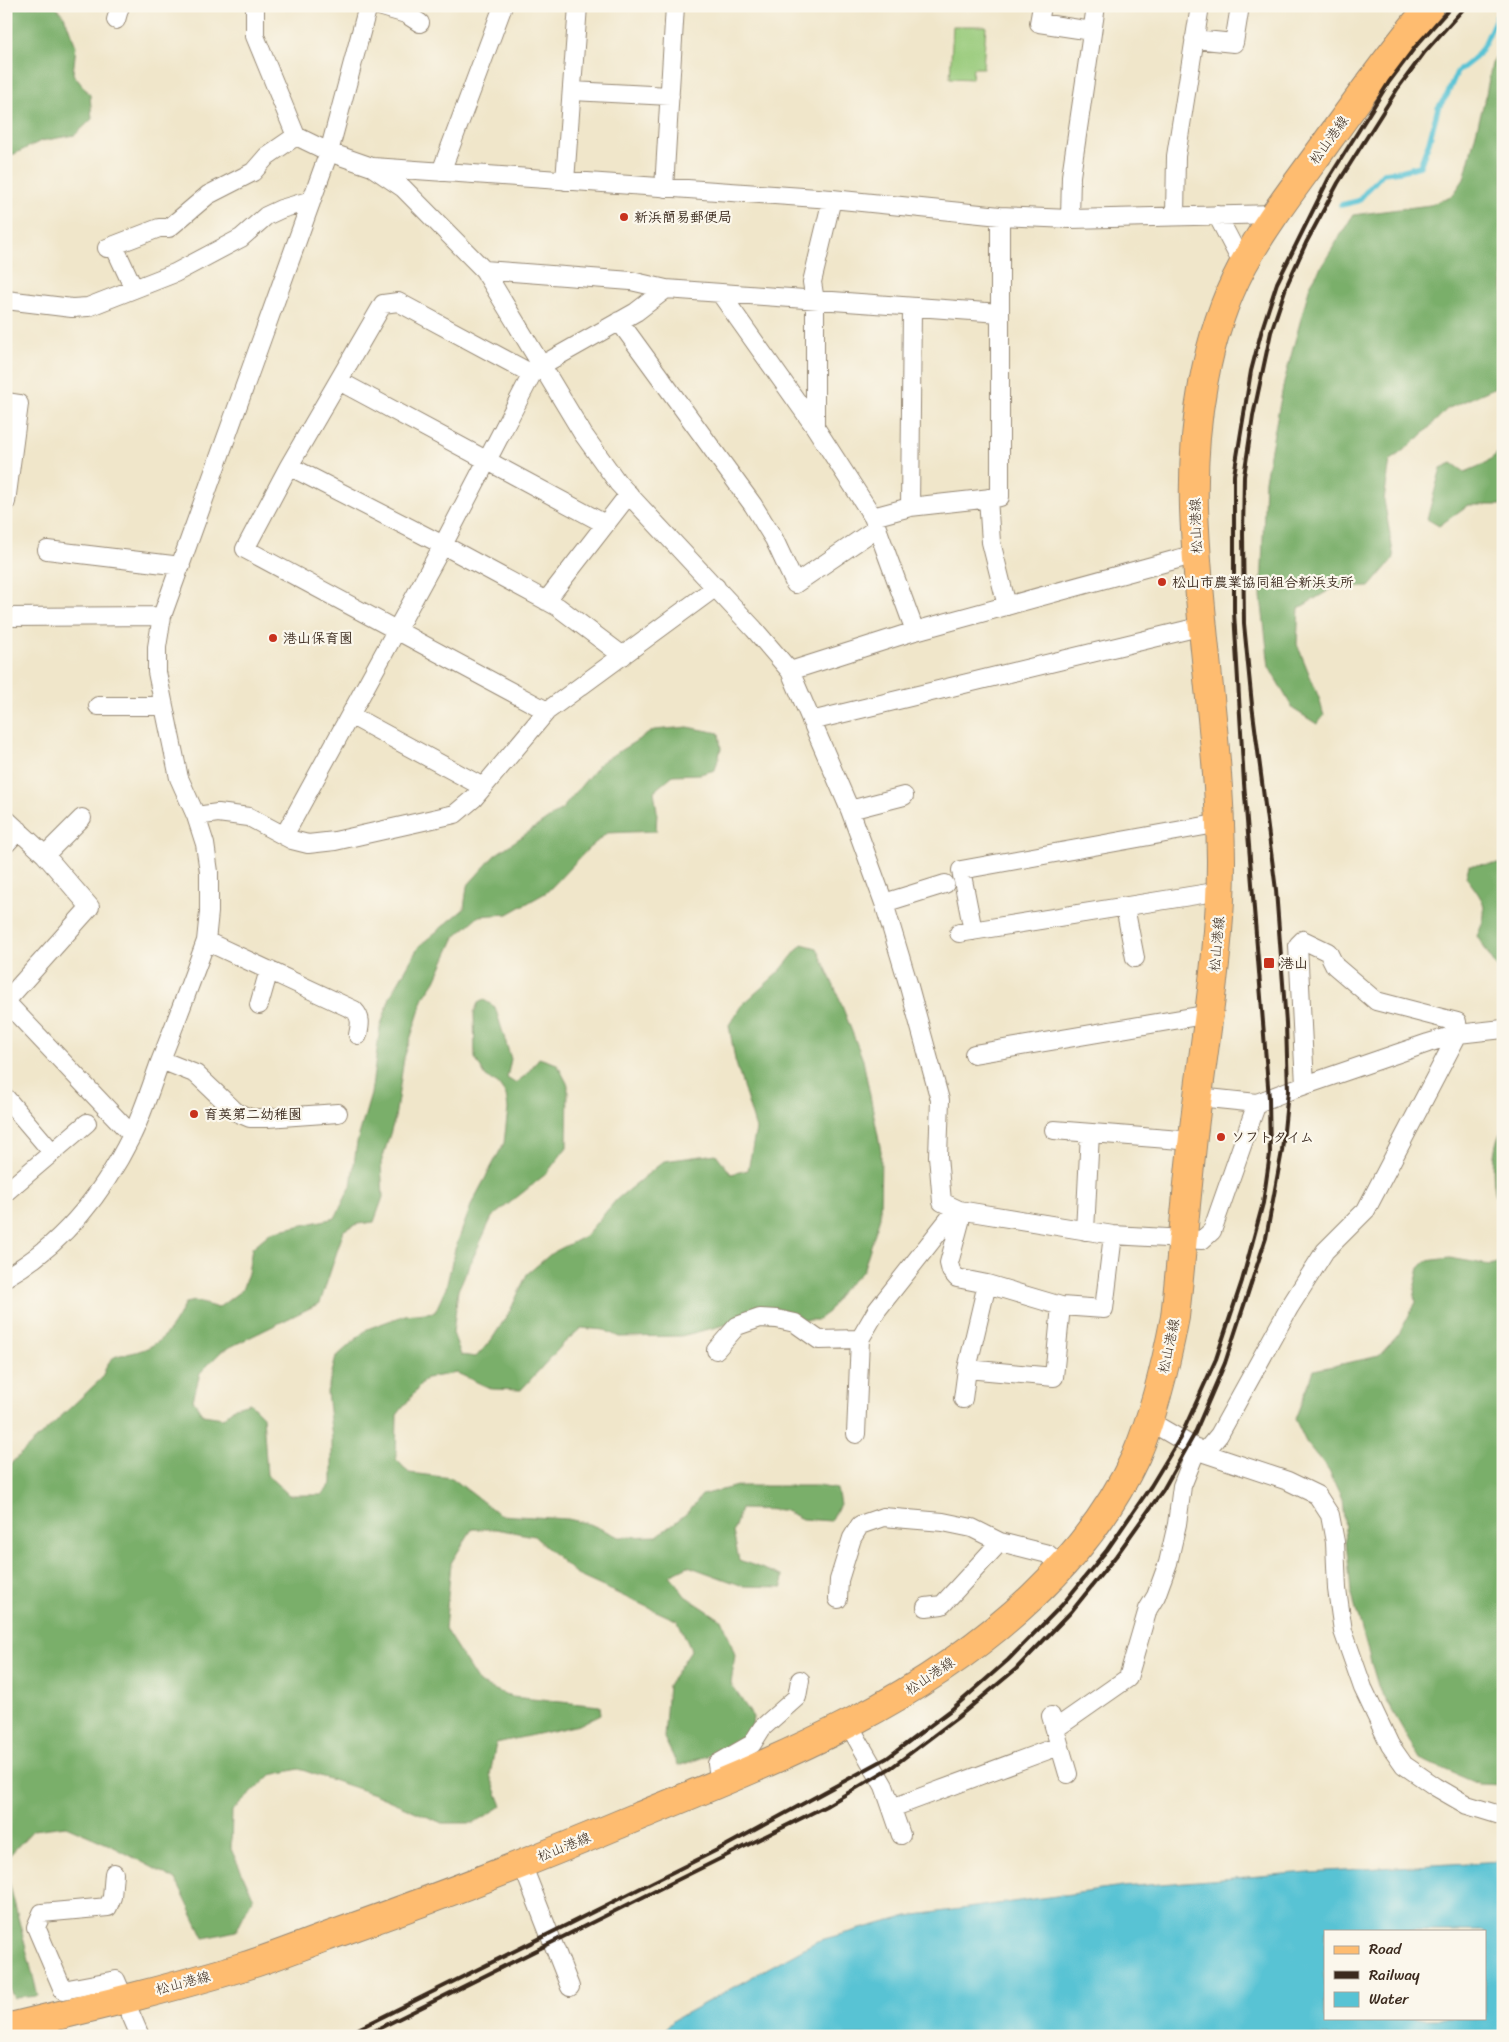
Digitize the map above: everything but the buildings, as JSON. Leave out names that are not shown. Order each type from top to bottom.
[{"type":"main road","name":"松山港線","points":[[6,2028],[124,1999],[245,1966],[396,1912],[522,1864],[720,1783],[849,1725],[887,1705],[937,1673],[976,1644],[1036,1594],[1101,1516],[1136,1455],[1150,1421],[1167,1358],[1175,1317],[1198,1097],[1218,951],[1221,891],[1221,823],[1218,768],[1196,554],[1195,468],[1200,406],[1210,350],[1228,298],[1243,265],[1276,214],[1404,36],[1430,6]]},
{"type":"street","points":[[255,6],[255,36],[296,136],[329,152],[372,167],[403,188],[484,270],[537,369],[583,434],[629,494],[716,587],[790,671],[850,810],[884,902],[940,1100],[938,1156],[942,1202],[959,1210],[1085,1231],[1113,1235],[1202,1240],[1212,1231],[1257,1103]]},
{"type":"street","points":[[6,1277],[25,1266],[43,1252],[75,1220],[110,1174],[132,1135],[206,941],[209,912],[209,872],[205,844],[196,816],[179,778],[157,672],[157,647],[162,616],[329,152],[368,6]]},
{"type":"street","points":[[379,6],[406,14],[420,23]]},
{"type":"street","points":[[441,172],[503,6]]},
{"type":"street","points":[[565,181],[578,6]]},
{"type":"street","points":[[664,188],[675,6]]},
{"type":"street","points":[[1042,6],[1040,23],[1092,31]]},
{"type":"street","points":[[1070,219],[1071,176],[1096,6]]},
{"type":"street","points":[[1175,216],[1176,156],[1200,6]]},
{"type":"street","points":[[1194,39],[1234,44],[1240,6]]},
{"type":"street","points":[[572,91],[670,96]]},
{"type":"street","points":[[134,289],[110,247],[159,228],[169,228],[208,195],[253,172],[267,156],[296,136]]},
{"type":"street","points":[[372,167],[832,199],[1000,216],[1070,219],[1276,214]]},
{"type":"street","points":[[815,427],[815,300],[812,282],[832,199]]},
{"type":"street","points":[[6,300],[80,308],[97,304],[175,273],[224,249],[266,216],[281,209],[312,200]]},
{"type":"street","points":[[1217,215],[1243,265]]},
{"type":"street","points":[[620,321],[753,505],[774,539],[795,584],[875,523],[910,507],[1000,497],[1000,216]]},
{"type":"street","points":[[484,270],[631,282],[666,289],[1000,313]]},
{"type":"street","points":[[284,836],[537,369],[636,312],[666,289]]},
{"type":"street","points":[[720,293],[815,427],[875,523],[915,631]]},
{"type":"street","points":[[537,369],[398,302],[383,304],[289,466],[245,549],[547,711]]},
{"type":"street","points":[[910,507],[912,307]]},
{"type":"street","points":[[338,381],[605,524]]},
{"type":"street","points":[[6,402],[18,404],[6,502]]},
{"type":"street","points":[[289,466],[558,607],[623,656]]},
{"type":"street","points":[[546,601],[629,494]]},
{"type":"street","points":[[988,498],[991,542],[1008,606]]},
{"type":"street","points":[[47,550],[181,566]]},
{"type":"street","points":[[790,671],[915,631],[1196,554]]},
{"type":"street","points":[[196,816],[218,813],[249,817],[292,840],[308,844],[335,841],[455,814],[484,787],[547,711],[716,587]]},
{"type":"street","points":[[6,617],[162,616]]},
{"type":"street","points":[[811,721],[1203,626]]},
{"type":"street","points":[[98,706],[164,706]]},
{"type":"street","points":[[350,715],[484,787]]},
{"type":"street","points":[[850,810],[904,796]]},
{"type":"street","points":[[45,855],[82,818]]},
{"type":"street","points":[[1221,823],[961,870],[966,932],[1221,891]]},
{"type":"street","points":[[6,844],[12,825],[45,855],[90,907],[6,1002],[132,1135]]},
{"type":"street","points":[[884,902],[945,884]]},
{"type":"street","points":[[1125,907],[1135,958]]},
{"type":"street","points":[[1068,1774],[1053,1722],[1128,1678],[1148,1609],[1156,1596],[1168,1563],[1182,1486],[1200,1450],[1219,1435],[1289,1308],[1325,1252],[1366,1210],[1458,1034],[1457,1022],[1376,1001],[1335,966],[1328,952],[1303,940],[1298,945],[1305,1085]]},
{"type":"street","points":[[206,941],[354,1010],[359,1014],[361,1022],[358,1035]]},
{"type":"street","points":[[259,1004],[269,970]]},
{"type":"street","points":[[974,1054],[1210,1014]]},
{"type":"street","points":[[1198,1097],[1257,1103],[1458,1034],[1503,1029]]},
{"type":"street","points":[[161,1060],[196,1074],[236,1112],[250,1118],[338,1113]]},
{"type":"street","points":[[6,1098],[52,1152]]},
{"type":"street","points":[[6,1192],[87,1123]]},
{"type":"street","points":[[1054,1130],[1193,1141]]},
{"type":"street","points":[[1085,1231],[1090,1133]]},
{"type":"street","points":[[959,1210],[960,1222],[949,1263],[951,1271],[957,1278],[987,1284],[1061,1306],[1104,1309],[1113,1235]]},
{"type":"street","points":[[856,1434],[860,1339],[877,1310],[952,1215],[959,1210]]},
{"type":"street","points":[[963,1399],[967,1369],[987,1284]]},
{"type":"street","points":[[967,1369],[1054,1377],[1061,1306]]},
{"type":"street","points":[[716,1350],[737,1326],[760,1318],[795,1323],[819,1340],[860,1339]]},
{"type":"street","points":[[1150,1421],[1200,1450],[1288,1481],[1317,1495],[1330,1515],[1335,1542],[1337,1589],[1343,1631],[1363,1688],[1390,1745],[1404,1765],[1436,1787],[1467,1805],[1503,1816]]},
{"type":"street","points":[[838,1599],[839,1580],[852,1538],[860,1526],[883,1517],[943,1522],[972,1528],[1000,1542],[1048,1554],[1061,1566]]},
{"type":"street","points":[[926,1608],[942,1605],[1000,1542]]},
{"type":"street","points":[[720,1783],[717,1764],[752,1744],[762,1728],[797,1697],[800,1680]]},
{"type":"street","points":[[849,1725],[884,1786],[901,1835]]},
{"type":"street","points":[[892,1808],[1059,1746]]},
{"type":"street","points":[[522,1864],[570,1987]]},
{"type":"street","points":[[114,1873],[112,1897],[108,1907],[42,1913],[36,1927],[64,1990],[116,1980],[140,2036]]},
{"type":"green space","points":[[6,6],[55,6],[64,16],[76,46],[73,74],[90,95],[92,119],[75,135],[41,141],[6,158]]},
{"type":"green space","points":[[953,26],[986,26],[983,68],[973,68],[972,79],[950,78]]},
{"type":"green space","points":[[1503,44],[1503,384],[1447,409],[1420,437],[1390,461],[1384,500],[1394,558],[1369,587],[1333,588],[1299,608],[1297,644],[1319,698],[1324,716],[1317,724],[1293,709],[1269,667],[1261,596],[1265,480],[1284,382],[1310,285],[1353,215],[1430,205],[1453,195],[1464,179],[1492,63]]},
{"type":"green space","points":[[1503,449],[1503,505],[1468,505],[1439,526],[1427,519],[1441,468],[1452,463],[1465,472],[1484,464]]},
{"type":"green space","points":[[688,727],[719,733],[721,749],[715,770],[700,774],[673,775],[654,791],[657,812],[656,831],[607,833],[588,849],[547,892],[508,914],[479,916],[455,937],[435,981],[424,997],[404,1058],[395,1118],[381,1163],[383,1197],[374,1222],[358,1224],[344,1230],[320,1303],[222,1351],[200,1373],[193,1400],[203,1415],[223,1418],[235,1407],[250,1403],[263,1416],[267,1475],[289,1495],[322,1495],[332,1483],[332,1439],[327,1392],[336,1357],[367,1329],[405,1315],[435,1312],[446,1288],[455,1249],[472,1203],[504,1143],[508,1109],[506,1095],[498,1084],[486,1077],[475,1058],[474,1013],[478,1003],[484,1000],[495,1007],[511,1059],[507,1078],[515,1083],[526,1075],[539,1058],[557,1064],[568,1085],[567,1147],[546,1174],[492,1217],[458,1290],[453,1333],[461,1355],[476,1357],[492,1339],[510,1311],[527,1274],[552,1253],[585,1236],[617,1199],[664,1161],[716,1154],[731,1174],[748,1170],[756,1129],[735,1060],[729,1025],[741,1006],[779,972],[802,944],[817,948],[863,1060],[881,1151],[880,1217],[863,1271],[842,1290],[828,1312],[817,1320],[753,1320],[681,1336],[619,1337],[604,1330],[581,1328],[564,1343],[521,1390],[492,1389],[457,1373],[426,1378],[397,1415],[396,1459],[409,1473],[452,1478],[500,1515],[568,1519],[590,1524],[619,1537],[657,1536],[686,1514],[702,1495],[737,1486],[818,1486],[837,1489],[840,1504],[831,1521],[802,1519],[783,1510],[741,1509],[733,1532],[739,1560],[782,1576],[783,1587],[743,1586],[688,1566],[670,1575],[685,1596],[723,1621],[735,1655],[731,1684],[753,1717],[750,1741],[678,1766],[664,1738],[668,1685],[691,1650],[678,1621],[577,1575],[534,1536],[496,1529],[472,1529],[451,1563],[445,1629],[479,1683],[512,1697],[600,1706],[601,1714],[579,1725],[496,1743],[490,1775],[502,1806],[474,1823],[442,1823],[374,1794],[299,1769],[271,1775],[232,1811],[231,1849],[253,1897],[236,1931],[204,1938],[176,1880],[112,1846],[66,1826],[33,1830],[6,1859],[6,1468],[102,1378],[112,1358],[134,1353],[157,1342],[168,1331],[185,1303],[195,1301],[218,1308],[242,1290],[248,1273],[252,1248],[271,1232],[335,1218],[351,1186],[357,1142],[371,1094],[380,1028],[390,997],[419,946],[464,909],[467,886],[495,855],[562,809],[600,763],[654,730]]},
{"type":"green space","points":[[1499,864],[1503,866],[1503,969],[1497,968],[1477,936],[1484,918],[1483,904],[1481,898],[1466,877],[1469,865]]},
{"type":"green space","points":[[1503,1127],[1503,1216],[1496,1196],[1493,1172],[1495,1147]]},
{"type":"green space","points":[[1450,1258],[1490,1265],[1503,1261],[1503,1785],[1479,1784],[1420,1759],[1378,1686],[1351,1592],[1342,1499],[1329,1471],[1306,1442],[1295,1419],[1314,1370],[1379,1356],[1399,1334],[1416,1302],[1414,1289],[1419,1268],[1426,1261]]},
{"type":"green space","points":[[6,1870],[38,1996],[14,1998],[6,1983]]},
{"type":"water","points":[[1503,1861],[1503,2036],[659,2036],[674,2020],[817,1941],[908,1916],[1123,1887],[1309,1872]]},
{"type":"waterway","points":[[1341,205],[1358,201],[1383,173],[1420,166],[1438,108],[1447,95],[1457,72],[1476,57],[1485,43],[1496,18],[1503,9]]},
{"type":"railway","points":[[344,2036],[727,1845],[887,1758],[951,1710],[1008,1660],[1062,1605],[1107,1550],[1151,1486],[1180,1438],[1216,1359],[1242,1281],[1263,1203],[1270,1154],[1269,1098],[1244,783],[1234,612],[1234,475],[1251,371],[1277,283],[1329,178],[1389,82],[1416,46],[1452,6]]},
{"type":"railway","points":[[364,2036],[826,1806],[892,1767],[957,1718],[1016,1669],[1071,1612],[1116,1556],[1163,1490],[1194,1435],[1225,1363],[1266,1238],[1282,1151],[1288,1091],[1286,1023],[1276,890],[1252,705],[1244,624],[1244,476],[1253,416],[1271,332],[1286,287],[1306,243],[1338,183],[1398,88],[1424,53],[1466,6]]},
{"type":"place","name":"新浜簡易郵便局","points":[[624,217]]},
{"type":"place","name":"松山市農業協同組合新浜支所","points":[[1162,582]]},
{"type":"place","name":"港山保育園","points":[[273,638]]},
{"type":"place","name":"港山","points":[[1269,963]]},
{"type":"place","name":"育英第二幼稚園","points":[[194,1114]]},
{"type":"place","name":"ソフトタイム","points":[[1221,1137]]}]
